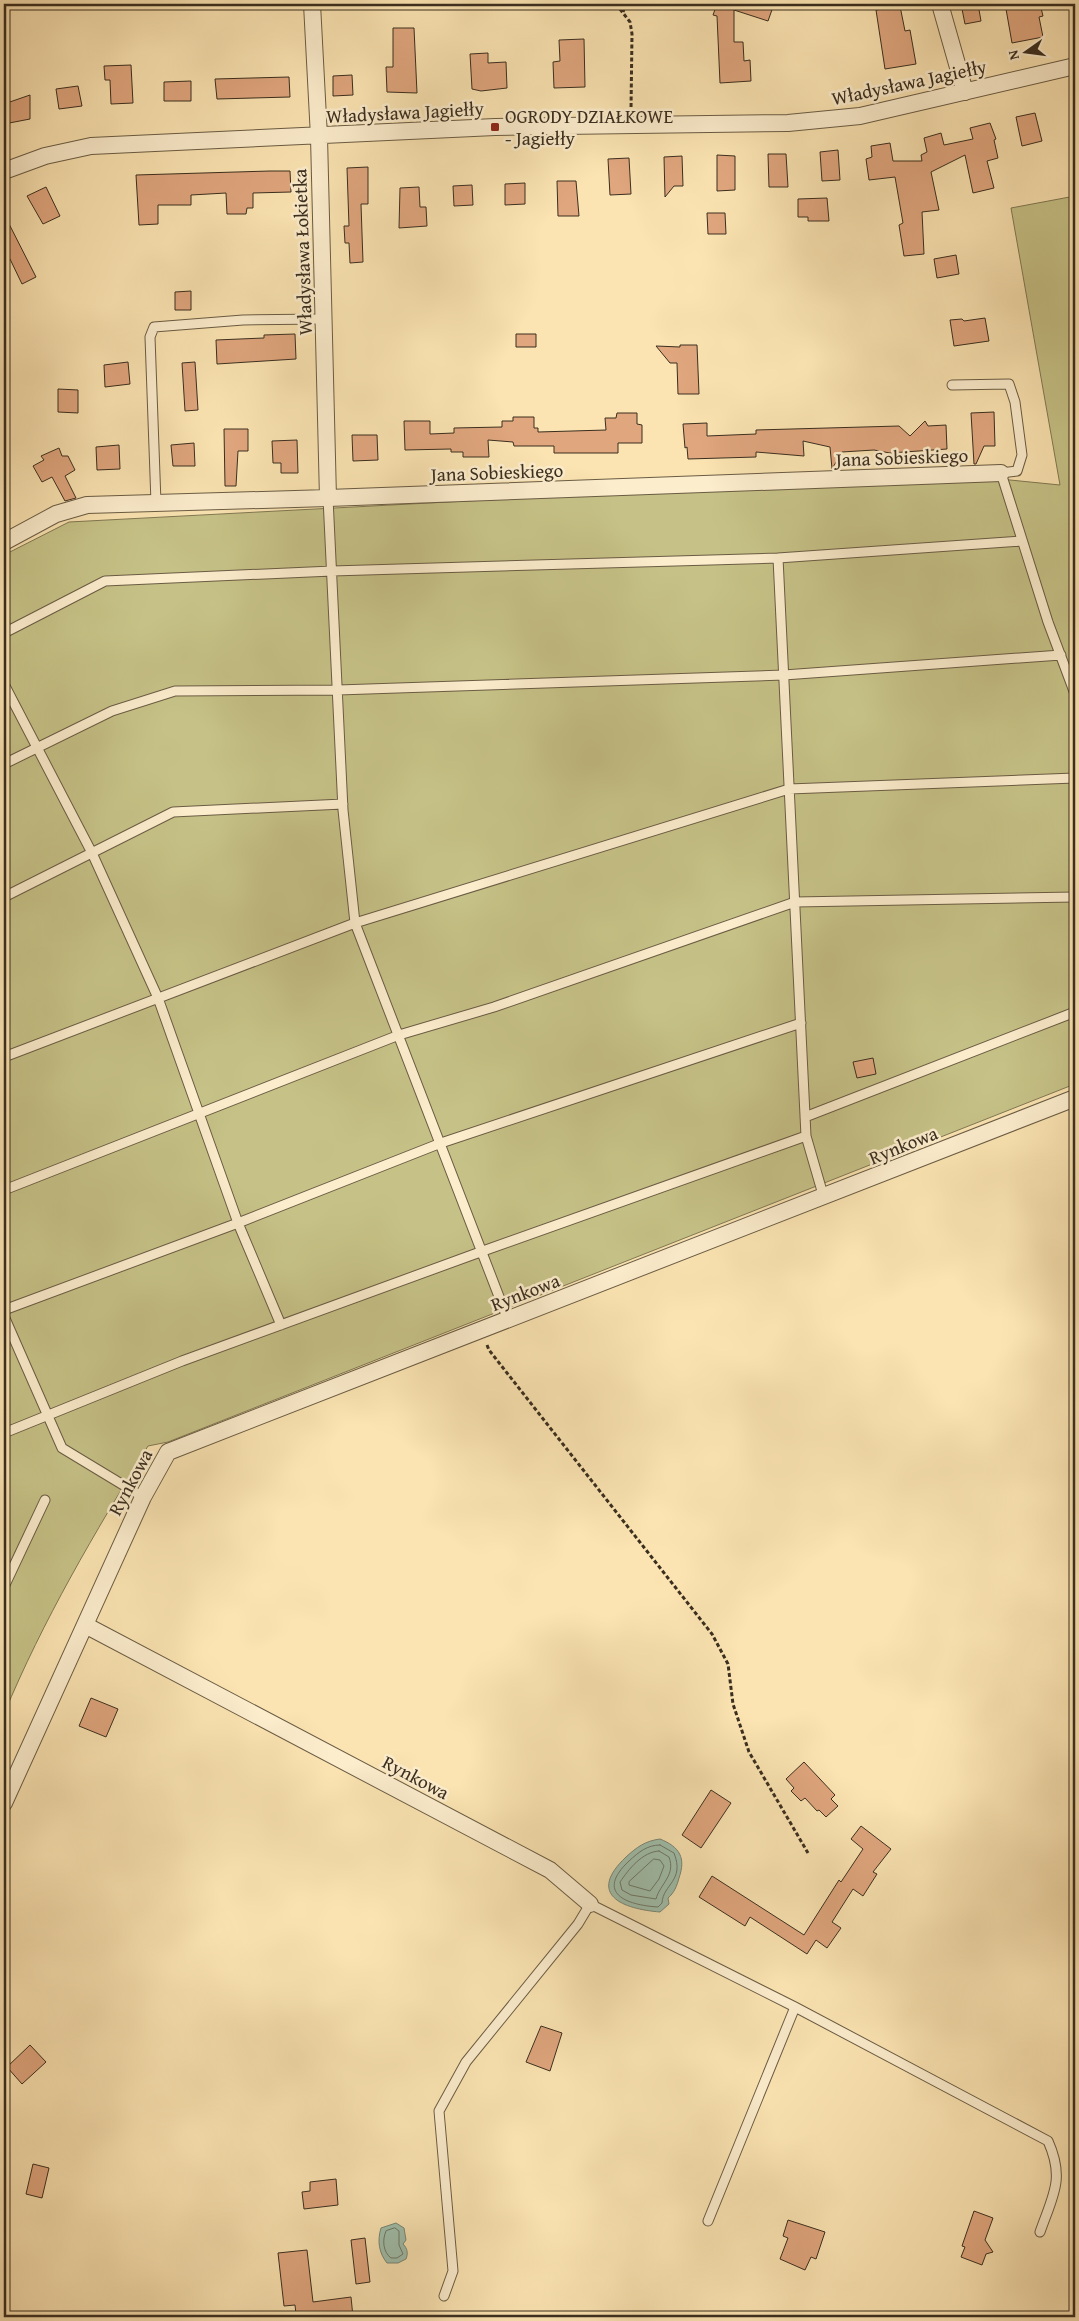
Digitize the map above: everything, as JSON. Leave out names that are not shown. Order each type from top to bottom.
[{"type":"street","name":"Władysława Łokietka","points":[[312,4],[319,137],[328,498]]},
{"type":"street","points":[[940,4],[965,92]]},
{"type":"street","name":"Władysława Jagiełły","points":[[4,171],[45,156],[92,146],[319,137],[495,127],[788,123],[860,116],[1075,66]]},
{"type":"street","name":"Jana Sobieskiego","points":[[4,542],[67,510],[87,505],[1001,473]]},
{"type":"street","name":"Rynkowa","points":[[4,1803],[10,1776],[85,1625],[143,1497],[168,1452],[824,1198],[1075,1098]]},
{"type":"street","name":"Rynkowa","points":[[85,1625],[550,1870],[590,1904]]},
{"type":"lane","points":[[156,503],[150,337],[154,327],[243,320],[324,319]]},
{"type":"lane","points":[[952,385],[1009,384],[1014,402],[1022,456],[1018,471],[1001,473],[1022,541],[1075,694]]},
{"type":"lane","points":[[328,498],[343,804],[355,924],[483,1251],[508,1320]]},
{"type":"lane","points":[[4,633],[105,581],[332,571],[778,558],[1022,541]]},
{"type":"lane","points":[[778,558],[806,1136],[824,1198]]},
{"type":"lane","points":[[4,764],[112,711],[175,692],[338,690],[784,675],[1061,656]]},
{"type":"lane","points":[[4,684],[92,854],[158,998],[201,1114],[238,1223],[281,1325]]},
{"type":"lane","points":[[4,1057],[355,924],[790,789],[1075,778]]},
{"type":"lane","points":[[4,897],[174,812],[343,804]]},
{"type":"lane","points":[[4,1190],[399,1035],[494,1007],[795,902],[1075,897]]},
{"type":"lane","points":[[805,1117],[1075,1012]]},
{"type":"lane","points":[[4,1310],[238,1223],[441,1143],[801,1023]]},
{"type":"lane","points":[[4,1432],[182,1361],[806,1136]]},
{"type":"lane","points":[[4,1316],[62,1448],[143,1497]]},
{"type":"lane","points":[[4,1587],[45,1500]]},
{"type":"lane","points":[[444,2296],[453,2271],[439,2111],[466,2062],[578,1924],[590,1904],[795,2007],[1048,2141],[1056,2159],[1057,2183],[1040,2232]]},
{"type":"lane","points":[[708,2221],[795,2007]]},
{"type":"path","points":[[616,4],[630,22],[632,34],[630,125]]},
{"type":"path","points":[[623,12],[626,4]]},
{"type":"path","points":[[481,1330],[489,1350],[712,1634],[728,1664],[733,1704],[749,1752],[808,1853]]},
{"type":"shaded area","points":[[1075,196],[1075,1084],[168,1442],[148,1446],[71,1577],[19,1679],[4,1714],[4,555],[69,522],[960,475],[1060,485],[1011,208]]},
{"type":"water","points":[[660,1839],[677,1850],[680,1854],[682,1865],[675,1889],[668,1898],[669,1904],[660,1912],[633,1907],[614,1898],[609,1890],[609,1881],[614,1870],[638,1847],[650,1841]]},
{"type":"water","points":[[396,2223],[404,2228],[406,2240],[403,2244],[407,2250],[407,2255],[406,2259],[398,2263],[387,2263],[379,2242],[381,2228]]},
{"type":"building","points":[[717,4],[774,4],[768,21],[734,10],[734,42],[743,42],[744,61],[750,60],[751,81],[720,83],[717,16],[713,15]]},
{"type":"building","points":[[961,4],[978,4],[981,21],[965,24]]},
{"type":"building","points":[[1040,4],[1043,16],[1039,17],[1043,37],[1012,43],[1006,9]]},
{"type":"building","points":[[900,6],[905,31],[910,30],[916,64],[885,69],[876,10]]},
{"type":"building","points":[[393,28],[414,28],[417,93],[387,92],[386,67],[393,67]]},
{"type":"building","points":[[584,39],[585,87],[554,88],[553,62],[560,61],[559,40]]},
{"type":"building","points":[[488,53],[488,63],[506,62],[507,88],[481,91],[472,89],[470,54]]},
{"type":"building","points":[[131,65],[133,103],[111,104],[110,80],[105,80],[104,66]]},
{"type":"building","points":[[352,75],[353,95],[333,96],[333,76]]},
{"type":"building","points":[[289,77],[290,97],[217,99],[215,79]]},
{"type":"building","points":[[191,81],[191,101],[164,101],[164,82]]},
{"type":"building","points":[[78,86],[82,106],[59,109],[56,89]]},
{"type":"building","points":[[30,95],[30,119],[4,124],[4,104]]},
{"type":"building","points":[[1035,113],[1042,141],[1022,146],[1016,117]]},
{"type":"building","points":[[990,123],[996,139],[994,140],[998,158],[987,161],[994,188],[973,193],[965,155],[931,172],[939,210],[922,212],[924,254],[904,256],[899,225],[903,223],[895,177],[869,180],[866,159],[872,157],[871,146],[890,143],[893,161],[922,161],[921,155],[927,152],[924,138],[941,133],[944,145],[973,139],[970,128]]},
{"type":"building","points":[[838,150],[840,180],[822,181],[820,152]]},
{"type":"building","points":[[768,154],[786,154],[788,187],[769,187]]},
{"type":"building","points":[[717,155],[735,156],[735,190],[717,191]]},
{"type":"building","points":[[682,156],[683,186],[674,186],[665,197],[664,157]]},
{"type":"building","points":[[629,158],[631,194],[610,195],[608,159]]},
{"type":"building","points":[[368,167],[368,204],[361,204],[363,262],[350,263],[349,243],[345,243],[344,226],[349,226],[347,168]]},
{"type":"building","points":[[290,171],[291,192],[253,193],[253,208],[247,208],[246,214],[227,214],[226,193],[191,195],[191,205],[158,205],[158,224],[139,225],[136,175]]},
{"type":"building","points":[[557,181],[576,181],[579,216],[558,216]]},
{"type":"building","points":[[525,183],[525,204],[505,205],[505,184]]},
{"type":"building","points":[[472,185],[473,205],[454,206],[453,186]]},
{"type":"building","points":[[46,187],[60,216],[43,224],[27,196]]},
{"type":"building","points":[[419,187],[420,207],[426,207],[427,226],[399,228],[400,188]]},
{"type":"building","points":[[827,198],[829,221],[808,221],[808,217],[798,217],[798,199]]},
{"type":"building","points":[[707,213],[725,213],[726,234],[708,234]]},
{"type":"building","points":[[4,214],[36,277],[22,284],[10,259],[4,252]]},
{"type":"building","points":[[956,255],[959,274],[937,278],[934,259]]},
{"type":"building","points":[[191,291],[191,310],[175,310],[175,292]]},
{"type":"building","points":[[985,318],[989,341],[954,346],[950,320],[962,319],[964,321]]},
{"type":"building","points":[[295,334],[296,359],[217,364],[216,340],[264,338],[264,335]]},
{"type":"building","points":[[516,334],[536,334],[536,347],[516,347]]},
{"type":"building","points":[[680,345],[697,345],[699,394],[678,394],[677,363],[670,363],[656,346],[680,347]]},
{"type":"building","points":[[128,362],[130,384],[105,387],[104,365]]},
{"type":"building","points":[[195,362],[198,410],[185,411],[182,363]]},
{"type":"building","points":[[58,389],[78,390],[78,413],[58,412]]},
{"type":"building","points":[[994,412],[995,446],[984,446],[976,464],[974,464],[971,413]]},
{"type":"building","points":[[617,413],[637,413],[637,424],[642,425],[642,443],[618,443],[618,453],[554,453],[554,446],[514,446],[513,442],[488,440],[489,457],[463,457],[463,452],[451,452],[451,449],[405,450],[404,421],[430,421],[430,434],[454,433],[454,428],[502,427],[502,421],[513,421],[513,417],[534,417],[534,428],[538,428],[538,432],[606,430],[605,418],[616,418]]},
{"type":"building","points":[[925,421],[928,426],[946,425],[947,449],[890,453],[874,450],[842,452],[832,469],[830,447],[803,441],[804,456],[756,452],[756,457],[688,459],[683,424],[707,423],[707,436],[756,434],[756,430],[899,426],[910,436]]},
{"type":"building","points":[[224,429],[248,429],[248,451],[238,451],[236,486],[225,486]]},
{"type":"building","points":[[352,435],[377,435],[378,460],[353,461]]},
{"type":"building","points":[[297,440],[298,473],[281,473],[281,463],[273,463],[272,441]]},
{"type":"building","points":[[194,443],[195,466],[173,466],[171,445]]},
{"type":"building","points":[[119,445],[120,469],[97,470],[96,447]]},
{"type":"building","points":[[59,448],[62,456],[68,456],[75,470],[65,476],[76,498],[65,501],[52,477],[42,482],[33,466],[44,460],[41,456]]},
{"type":"building","points":[[873,1058],[876,1074],[857,1078],[853,1062]]},
{"type":"building","points":[[91,1698],[118,1709],[106,1737],[79,1726]]},
{"type":"building","points":[[804,1762],[835,1795],[831,1799],[838,1806],[826,1817],[819,1810],[817,1811],[805,1798],[801,1801],[791,1791],[794,1788],[786,1779]]},
{"type":"building","points":[[711,1790],[731,1803],[701,1848],[682,1835]]},
{"type":"building","points":[[861,1826],[891,1849],[873,1872],[877,1874],[863,1896],[853,1889],[832,1922],[841,1928],[827,1948],[816,1940],[807,1954],[750,1917],[745,1926],[699,1897],[712,1876],[804,1935],[839,1880],[841,1882],[863,1849],[851,1839]]},
{"type":"building","points":[[541,2026],[562,2033],[550,2071],[526,2062]]},
{"type":"building","points":[[30,2045],[46,2062],[22,2084],[7,2067]]},
{"type":"building","points":[[33,2164],[49,2168],[42,2198],[26,2194]]},
{"type":"building","points":[[336,2179],[338,2205],[304,2209],[302,2192],[310,2191],[310,2182]]},
{"type":"building","points":[[974,2211],[993,2218],[985,2240],[993,2252],[986,2254],[982,2265],[961,2257],[965,2247],[962,2246]]},
{"type":"building","points":[[788,2220],[825,2232],[816,2259],[811,2257],[805,2270],[780,2259],[788,2238],[783,2236]]},
{"type":"building","points":[[365,2238],[370,2282],[356,2284],[351,2240]]},
{"type":"building","points":[[307,2250],[313,2302],[351,2297],[353,2317],[303,2317],[302,2313],[296,2314],[295,2305],[284,2306],[278,2253]]},
{"type":"place","name":"OGRODY DZIAŁKOWE - Jagiełły","points":[[495,127]]}]
